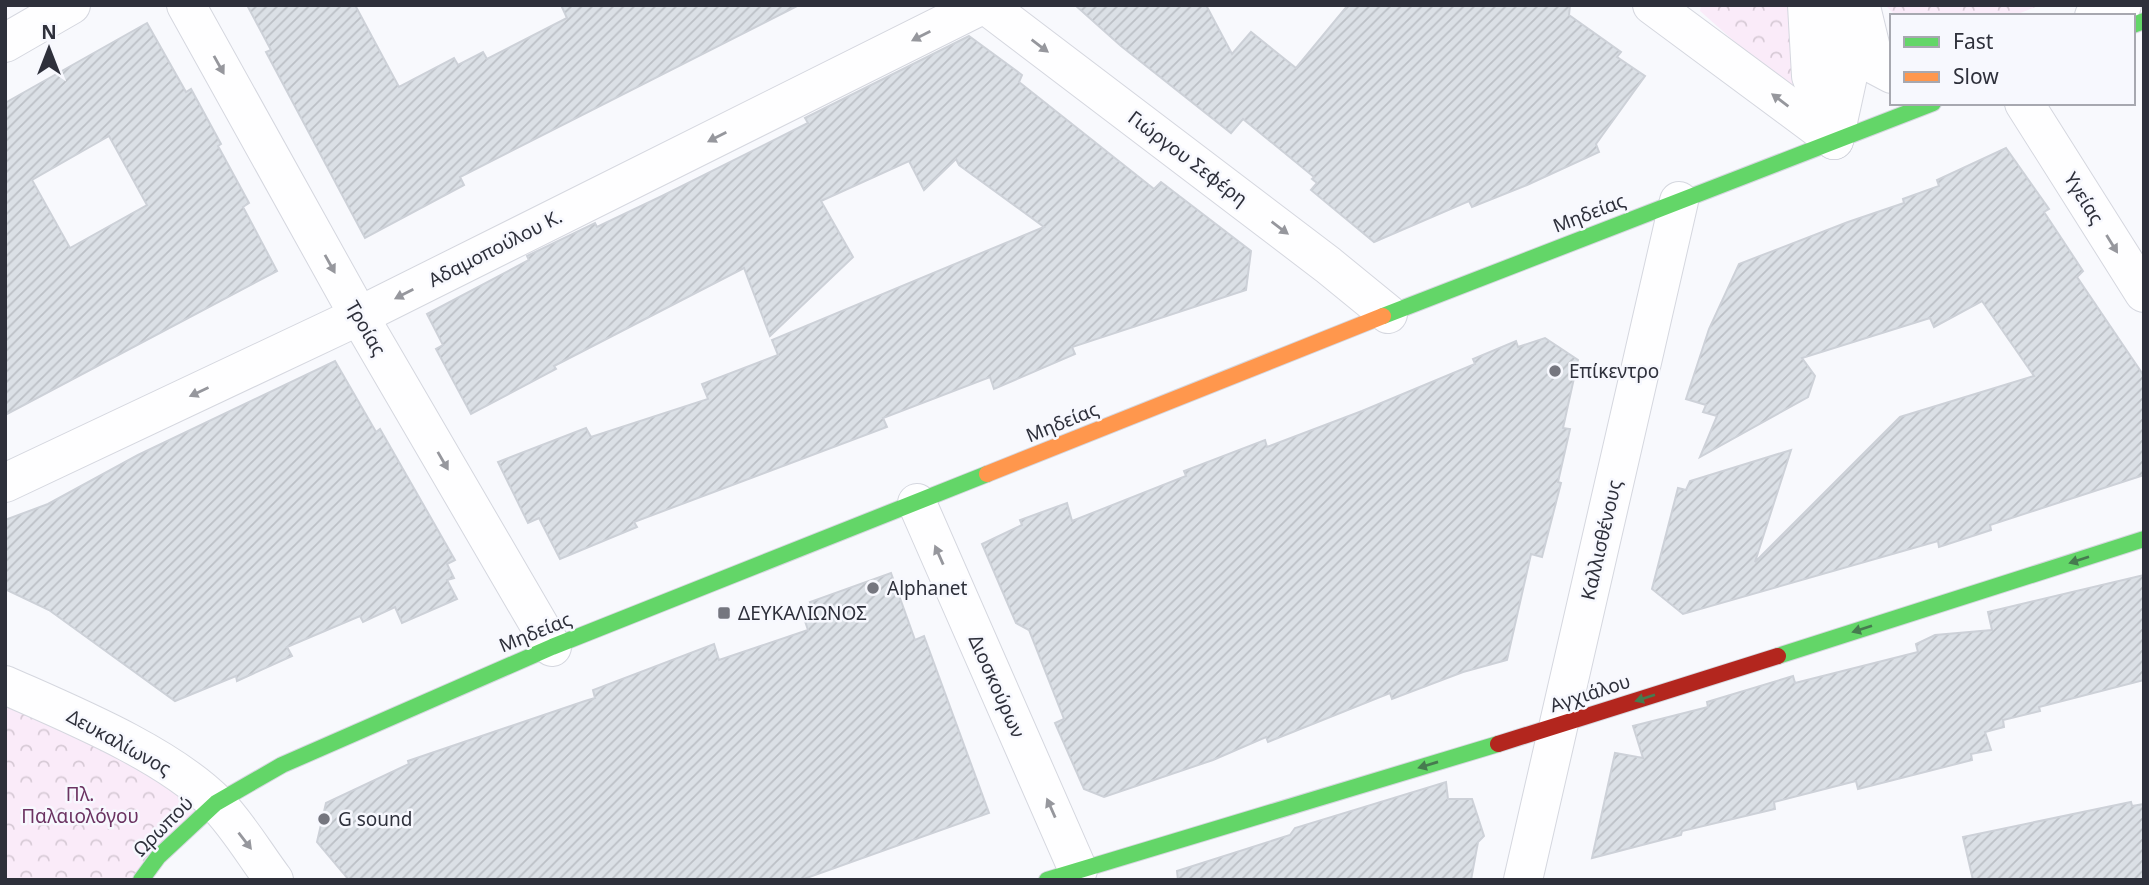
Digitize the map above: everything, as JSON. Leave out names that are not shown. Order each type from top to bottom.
[{"type":"street","points":[[5,43],[71,5]]},
{"type":"street","name":"Τροίας","points":[[186,5],[359,316],[552,647]]},
{"type":"street","name":"Αδαμοπούλου Κ.","points":[[5,483],[359,316],[984,5]]},
{"type":"street","name":"Γιώργου Σεφέρη","points":[[984,5],[1328,265],[1388,314]]},
{"type":"street","points":[[1807,5],[1811,76],[1834,140]]},
{"type":"street","points":[[1834,140],[1848,76],[1844,5]]},
{"type":"street","points":[[1861,5],[1875,65],[1890,73]]},
{"type":"street","points":[[2099,14],[2122,5]]},
{"type":"street","points":[[1662,8],[1834,140]]},
{"type":"street","name":"Μηδείας","points":[[216,803],[282,765],[552,647],[1388,314],[1928,105]]},
{"type":"street","name":"Υγείας","points":[[2025,105],[2144,293]]},
{"type":"street","name":"Καλλισθένους","points":[[1523,880],[1679,201]]},
{"type":"street","name":"Διοσκούρων","points":[[917,503],[1063,875]]},
{"type":"street","name":"Αγχιάλου","points":[[1063,875],[1557,726],[2144,539]]},
{"type":"street","name":"Δευκαλίωνος","points":[[5,685],[92,723],[165,765],[216,803],[275,880]]},
{"type":"street","name":"Ωρωπού","points":[[141,880],[158,857],[216,803]]},
{"type":"green space","points":[[1701,5],[1792,5],[1798,84],[1787,88],[1700,11]]},
{"type":"green space","points":[[1885,5],[2040,5],[2018,14],[1894,14]]},
{"type":"green space","name":"Πλ. Παλαιολόγου","points":[[5,685],[216,803],[141,880],[5,880]]},
{"type":"building","points":[[247,5],[355,5],[399,87],[454,58],[458,65],[483,52],[487,59],[567,18],[561,5],[799,5],[460,177],[464,185],[365,238],[266,52],[271,50]]},
{"type":"building","points":[[1075,5],[1206,5],[1232,54],[1251,32],[1296,68],[1348,5],[1570,5],[1569,15],[1621,52],[1617,57],[1645,76],[1596,144],[1599,152],[1472,207],[1469,201],[1374,242],[1311,190],[1317,183],[1312,179],[1314,177],[1243,119],[1231,133],[1121,46]]},
{"type":"building","points":[[147,23],[186,92],[191,89],[221,144],[218,146],[249,203],[243,207],[277,271],[5,415],[5,103]],"holes":[[[109,136],[147,205],[70,248],[32,180]]]},
{"type":"building","points":[[969,36],[1022,75],[1019,82],[1154,189],[1161,182],[1251,251],[1246,290],[1072,347],[1075,354],[994,389],[990,377],[883,418],[887,427],[634,522],[637,527],[560,559],[539,518],[528,523],[498,462],[586,428],[591,437],[708,399],[702,384],[778,355],[772,340],[1044,227],[959,165],[956,159],[924,190],[909,161],[821,201],[853,257],[770,336],[744,268],[554,366],[556,369],[471,414],[436,349],[443,345],[427,314],[529,260],[527,256],[595,223],[597,227],[662,196],[808,123],[805,118]]},
{"type":"building","points":[[2006,148],[2049,209],[2044,212],[2083,271],[2077,277],[2144,376],[2144,475],[1990,525],[1991,530],[1939,547],[1938,541],[1683,614],[1652,589],[1678,488],[1686,490],[1690,481],[1791,450],[1755,562],[1900,417],[2034,376],[1982,301],[1934,327],[1930,318],[1802,358],[1815,376],[1808,397],[1700,457],[1717,416],[1703,412],[1706,405],[1686,399],[1709,329],[1739,264],[1904,203],[1903,199],[1939,186],[1937,180]]},
{"type":"building","points":[[1545,338],[1578,360],[1563,428],[1570,429],[1558,482],[1561,483],[1542,557],[1531,554],[1507,660],[1463,672],[1392,699],[1390,693],[1268,742],[1266,737],[1213,760],[1104,797],[1084,789],[1055,723],[1064,719],[1029,630],[1016,623],[982,544],[1022,525],[1020,520],[1067,503],[1072,521],[1186,476],[1184,471],[1265,440],[1267,447],[1362,411],[1475,364],[1473,359],[1516,341],[1518,347]]},
{"type":"building","points":[[335,361],[376,432],[380,429],[455,560],[447,564],[454,578],[447,580],[457,599],[402,623],[395,607],[363,622],[360,616],[287,647],[292,656],[237,681],[236,676],[175,701],[49,610],[5,589],[5,520],[48,504],[138,455]]},
{"type":"building","points":[[891,573],[915,640],[924,636],[989,813],[801,880],[349,880],[317,842],[326,803],[409,764],[408,761],[595,698],[593,690],[714,644],[719,660],[808,630],[805,621],[816,617],[810,602]]},
{"type":"building","points":[[2144,575],[2144,680],[2039,707],[2040,711],[2003,720],[2004,727],[1985,732],[1991,750],[1971,754],[1972,760],[1858,789],[1856,781],[1774,802],[1775,809],[1682,831],[1681,835],[1592,858],[1615,753],[1643,758],[1633,726],[1708,707],[1707,702],[1793,676],[1795,683],[1918,652],[1916,644],[1935,635],[1992,630],[1988,612]]},
{"type":"building","points":[[1446,782],[1448,799],[1472,799],[1484,836],[1478,842],[1471,880],[1178,880],[1177,871],[1290,835],[1295,828]]},
{"type":"building","points":[[2131,802],[2132,806],[2144,804],[2144,880],[1973,880],[1963,837]]},
{"type":"traffic: fast","points":[[2135,24],[2144,21]]},
{"type":"traffic: fast","points":[[1383,316],[1928,105]]},
{"type":"traffic: fast","points":[[141,880],[158,857],[216,803],[282,765],[552,647],[987,474]]},
{"type":"traffic: fast","points":[[1778,656],[2144,539]]},
{"type":"traffic: fast","points":[[1047,880],[1498,744]]},
{"type":"traffic: slow","points":[[987,474],[1383,316]]},
{"type":"traffic: jam","points":[[1498,744],[1778,656]]},
{"type":"place","name":"Επίκεντρο","points":[[1555,371]]},
{"type":"place","name":"Alphanet","points":[[873,588]]},
{"type":"place","name":"ΔΕΥΚΑΛΙΩΝΟΣ","points":[[724,613]]},
{"type":"place","name":"G sound","points":[[324,819]]}]
